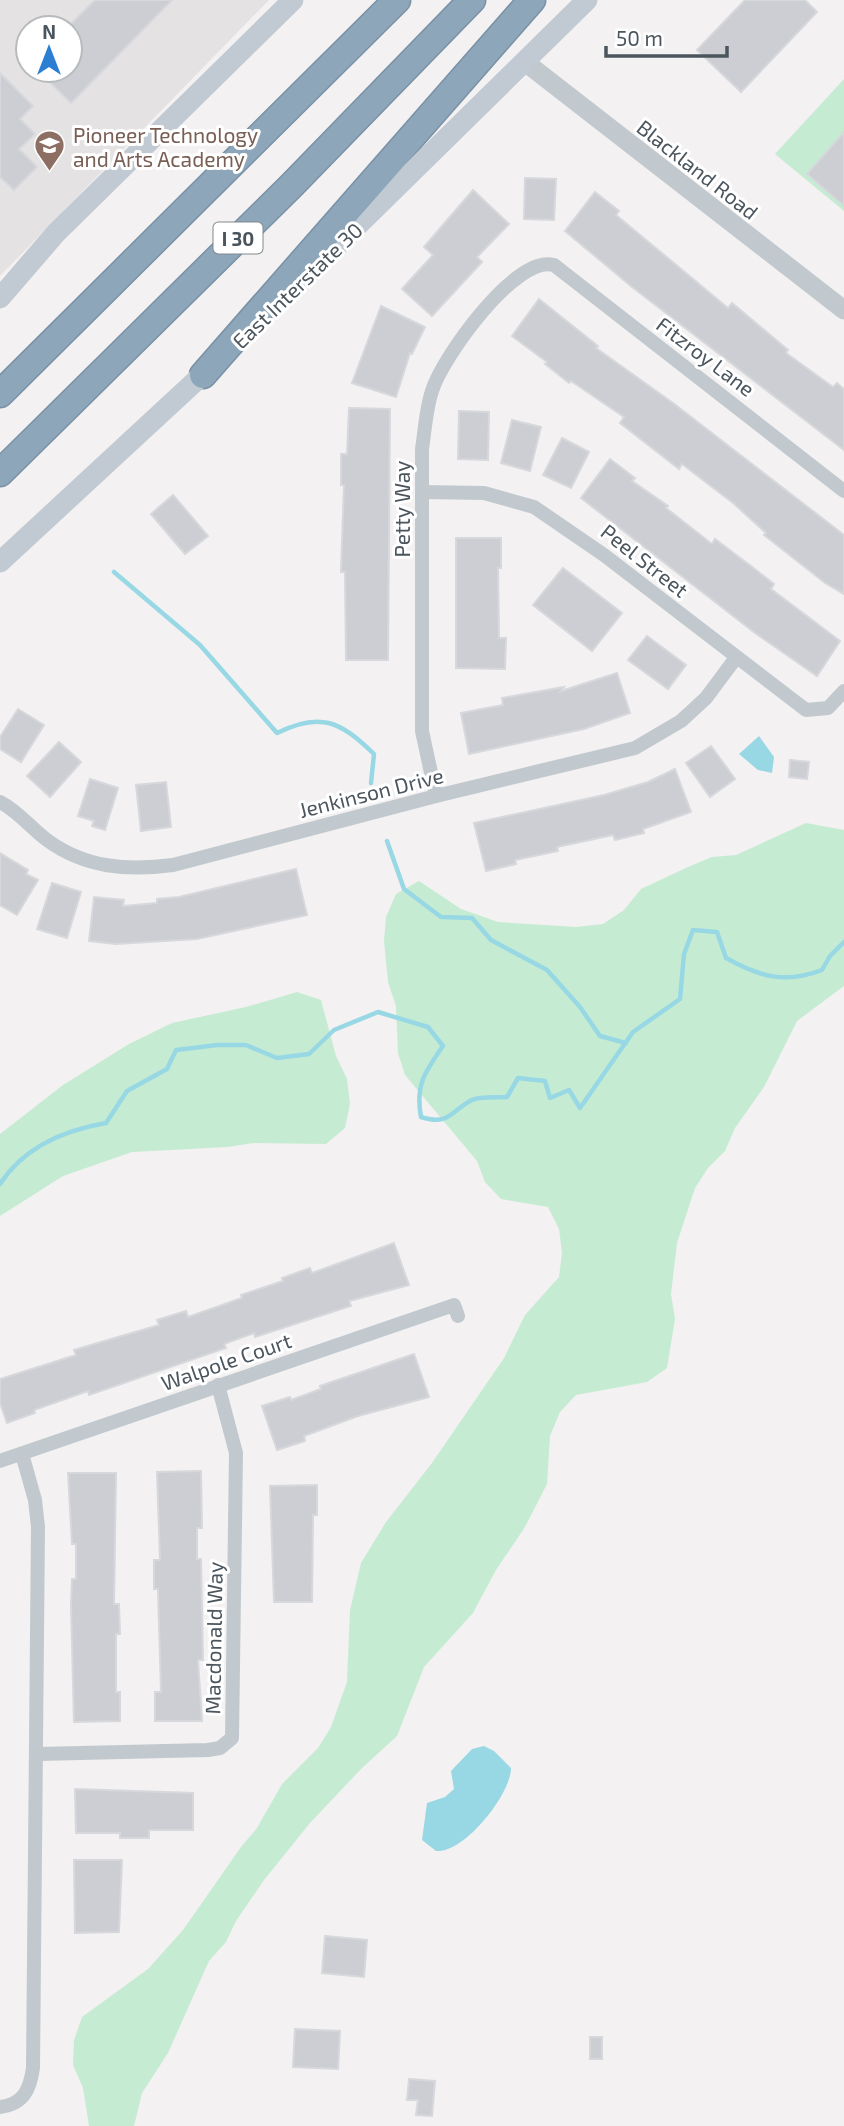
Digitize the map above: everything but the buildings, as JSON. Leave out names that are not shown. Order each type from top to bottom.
[{"type":"highway","name":"I 30","points":[[0,394],[397,0]]},
{"type":"highway","name":"I 30","points":[[0,473],[291,186],[472,0]]},
{"type":"highway","points":[[203,375],[532,0]]},
{"type":"main road","points":[[0,298],[56,233],[293,0]]},
{"type":"main road","name":"East Interstate 30","points":[[0,562],[203,375],[587,0]]},
{"type":"street","name":"Blackland Road","points":[[524,62],[844,310]]},
{"type":"street","name":"Fitzroy Lane","points":[[538,264],[554,265],[844,491]]},
{"type":"street","name":"Petty Way","points":[[436,796],[422,731],[422,449],[427,412],[440,372],[457,345],[504,289],[519,275],[538,264]]},
{"type":"street","name":"Peel Street","points":[[422,492],[484,493],[534,507],[604,555],[799,707],[812,712],[820,711],[844,691]]},
{"type":"street","name":"Jenkinson Drive","points":[[0,802],[47,841],[69,854],[114,868],[143,869],[173,865],[436,796],[635,748],[681,721],[706,698],[735,659]]},
{"type":"street","name":"Walpole Court","points":[[0,1461],[454,1305],[458,1316]]},
{"type":"street","name":"Macdonald Way","points":[[38,1754],[208,1750],[219,1748],[232,1738],[236,1453],[218,1385]]},
{"type":"street","points":[[0,2107],[17,2102],[27,2093],[33,2068],[38,1527],[35,1500],[22,1454]]},
{"type":"shaded area","name":"Pioneer Technology and Arts Academy","points":[[0,0],[269,0],[0,276]]},
{"type":"green space","points":[[844,79],[844,211],[775,154]]},
{"type":"green space","points":[[806,823],[844,830],[844,986],[797,1021],[764,1087],[735,1128],[725,1151],[708,1168],[695,1188],[677,1243],[671,1294],[675,1319],[667,1368],[647,1382],[576,1395],[560,1412],[550,1436],[547,1484],[525,1527],[496,1570],[473,1613],[424,1667],[397,1736],[361,1769],[310,1823],[264,1880],[236,1921],[226,1942],[209,1961],[168,2053],[142,2093],[134,2126],[89,2126],[83,2088],[73,2065],[74,2040],[82,2017],[148,1969],[183,1930],[257,1828],[282,1784],[318,1748],[331,1727],[347,1682],[350,1610],[361,1563],[386,1522],[432,1463],[504,1358],[525,1315],[559,1277],[562,1253],[559,1229],[548,1207],[501,1199],[485,1182],[477,1161],[405,1075],[398,1053],[396,1006],[388,982],[384,941],[386,917],[396,894],[419,881],[461,909],[498,922],[576,927],[603,924],[624,910],[641,889],[712,857],[736,855]]},
{"type":"green space","points":[[297,992],[321,1000],[336,1056],[347,1079],[350,1104],[345,1128],[326,1144],[253,1143],[228,1147],[132,1152],[63,1176],[0,1216],[0,1134],[63,1085],[129,1044],[172,1023],[246,1007]]},
{"type":"water","points":[[759,736],[774,757],[772,773],[758,770],[739,754]]},
{"type":"water","points":[[484,1746],[494,1751],[511,1768],[509,1779],[495,1806],[472,1833],[460,1843],[436,1851],[422,1840],[427,1803],[445,1797],[454,1789],[451,1771],[472,1749]]},
{"type":"waterway","points":[[114,572],[200,645],[277,733],[306,722],[330,723],[362,743],[374,754],[371,783]]},
{"type":"waterway","points":[[387,841],[404,889],[441,917],[472,918],[491,940],[547,970],[580,1007],[600,1036],[626,1043]]},
{"type":"waterway","points":[[0,1184],[33,1150],[76,1130],[106,1123],[127,1091],[167,1069],[176,1050],[246,1045],[277,1058],[309,1054],[334,1030],[378,1012],[428,1027],[443,1046],[423,1079],[419,1096],[421,1117],[438,1120],[449,1116],[472,1100],[507,1097],[518,1078],[545,1081],[550,1098],[569,1090],[580,1108],[633,1032],[680,999],[684,954],[693,930],[717,932],[726,958],[738,965],[762,974],[784,977],[796,977],[822,970],[830,956],[844,942]]},
{"type":"place","name":"Pioneer Technology and Arts Academy","points":[[50,173]]}]
